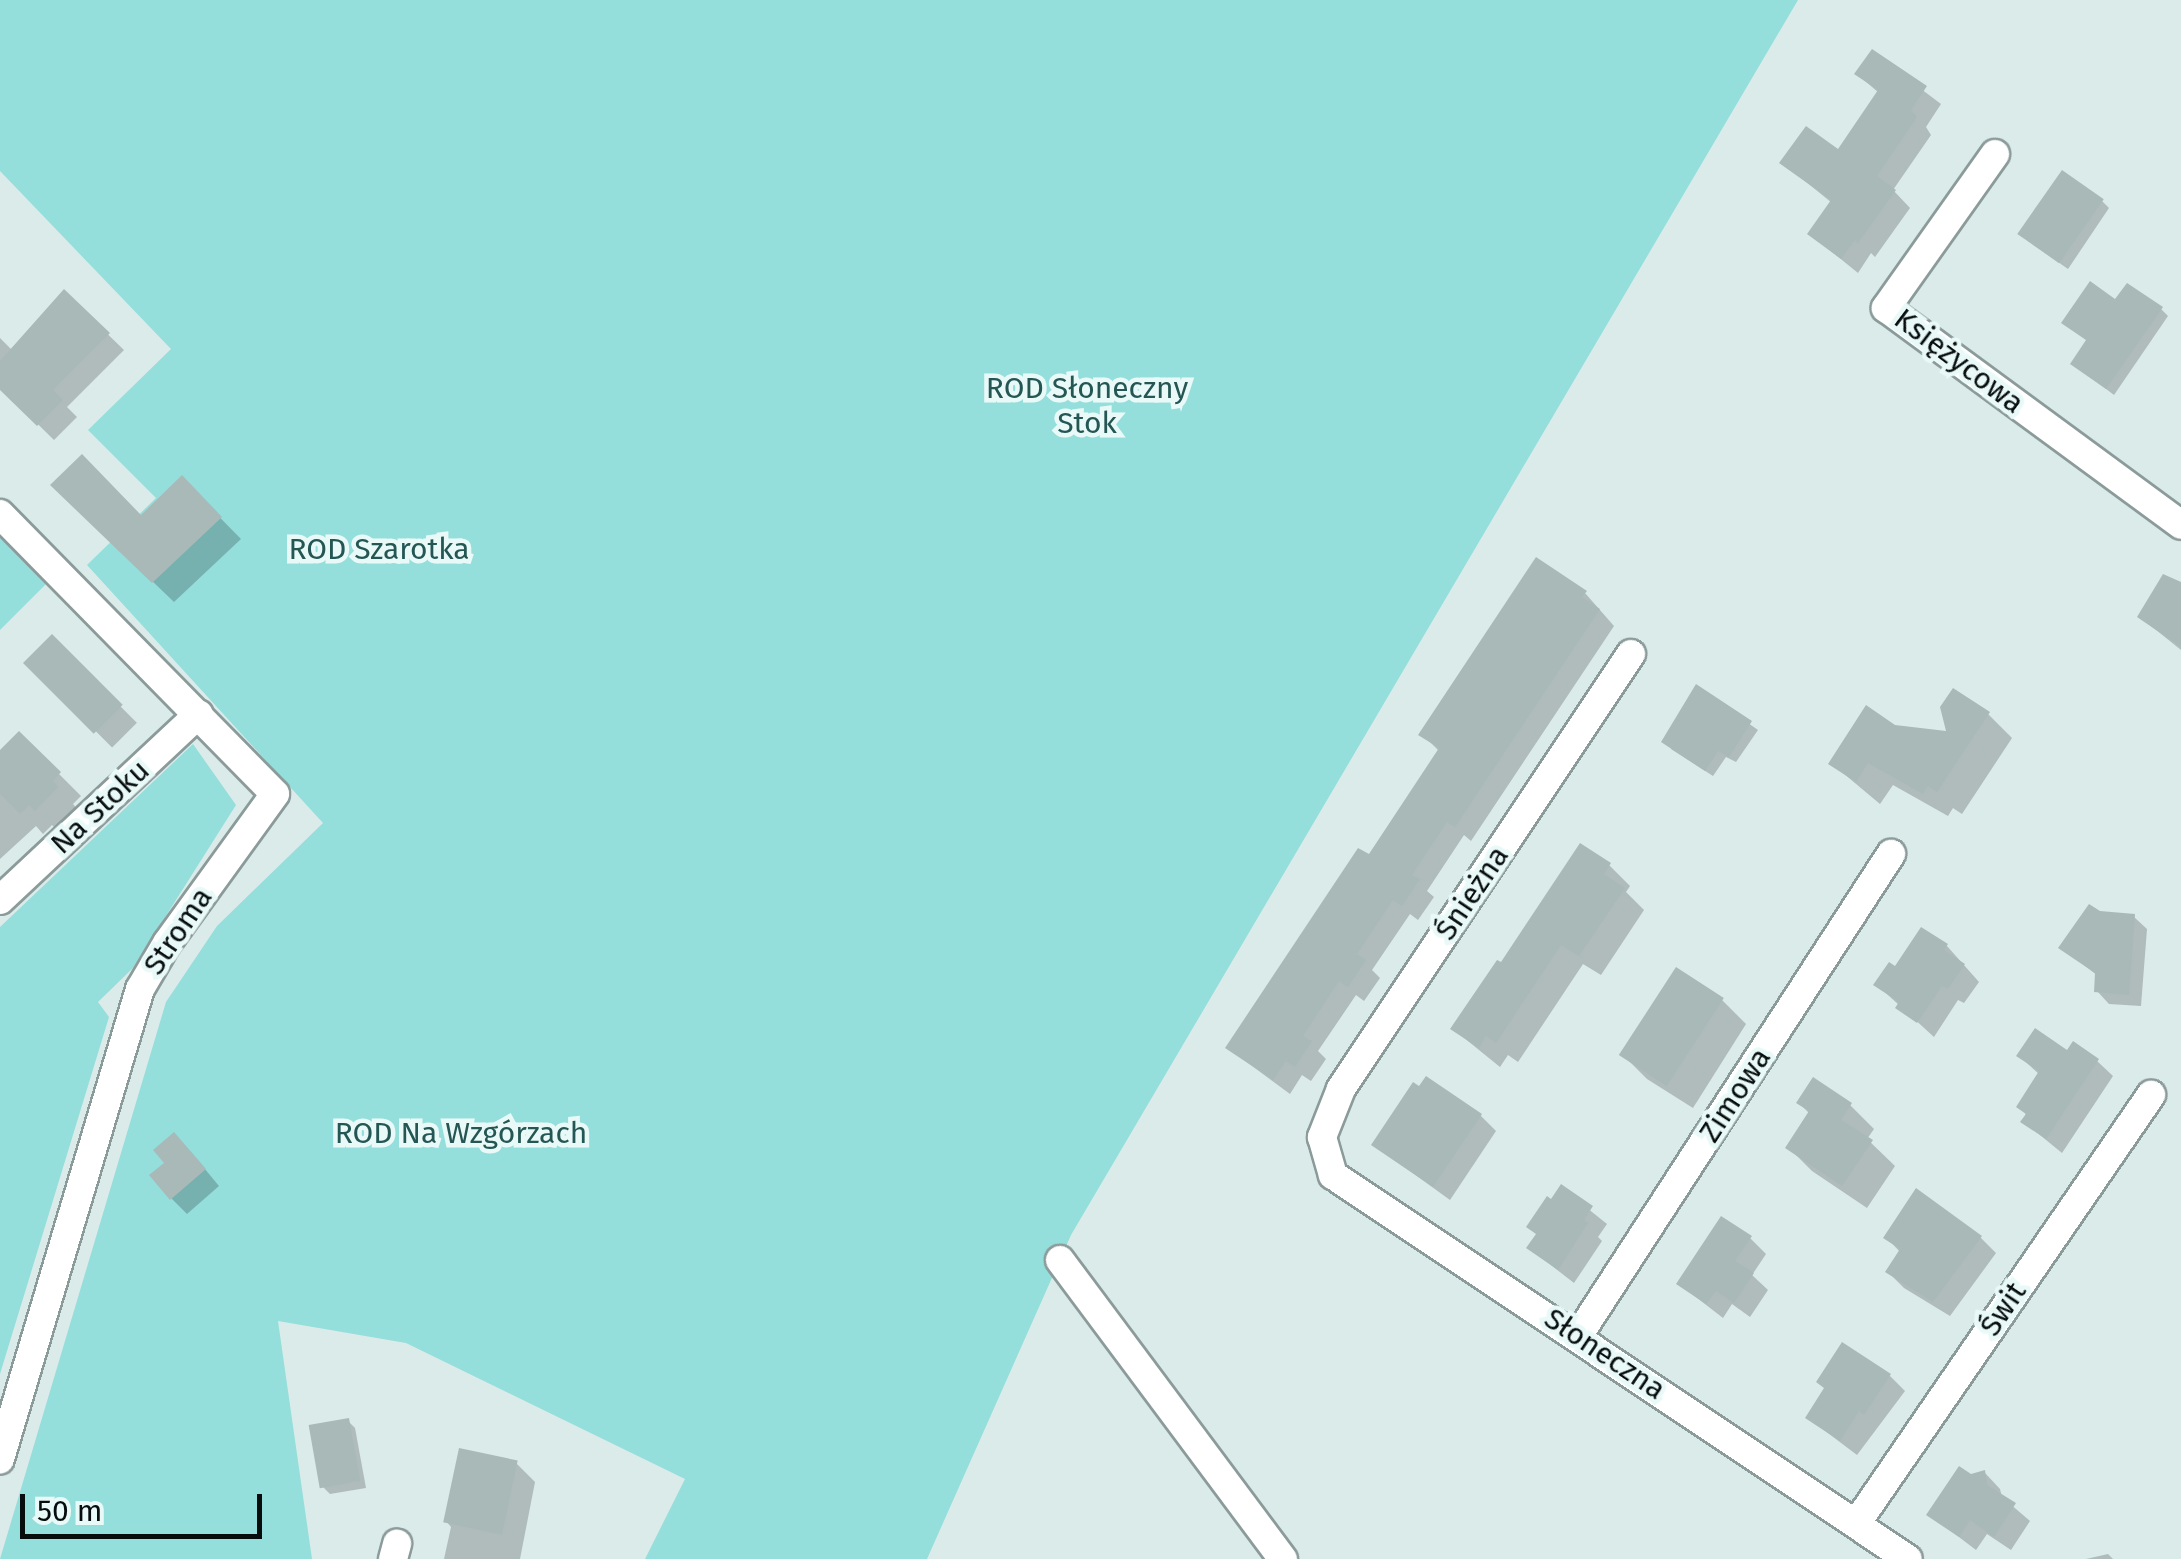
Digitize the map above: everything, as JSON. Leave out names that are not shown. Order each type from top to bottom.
[{"type":"street","name":"Księżycowa","points":[[1995,154],[1886,308],[2181,525]]},
{"type":"street","name":"Stroma","points":[[0,514],[276,794],[167,944],[140,989],[0,1460]]},
{"type":"street","name":"Śnieżna","points":[[1322,1137],[1341,1088],[1631,654]]},
{"type":"street","name":"Na Stoku","points":[[0,900],[200,714]]},
{"type":"street","name":"Zimowa","points":[[1578,1336],[1891,854]]},
{"type":"street","name":"Świt","points":[[1856,1524],[2151,1094]]},
{"type":"street","name":"Słoneczna","points":[[1322,1137],[1333,1175],[1908,1559]]},
{"type":"street","points":[[1060,1260],[1283,1559]]},
{"type":"green space","points":[[0,0],[1798,0],[1071,1235],[927,1559],[645,1559],[685,1479],[406,1343],[278,1321],[312,1559],[0,1559],[166,1002],[217,926],[323,823],[87,565],[156,498],[88,430],[171,349],[0,171]]},
{"type":"green space","points":[[0,537],[47,583],[0,630]]},
{"type":"green space","points":[[193,744],[236,805],[133,968],[98,1002],[109,1017],[0,1374],[0,927]]},
{"type":"building","points":[[1872,49],[1927,86],[1911,110],[1917,117],[1877,176],[1896,190],[1858,243],[1855,240],[1841,259],[1807,234],[1831,200],[1779,163],[1806,126],[1838,149],[1878,90],[1854,74]]},
{"type":"building","points":[[2062,170],[2104,199],[2059,263],[2017,234]]},
{"type":"building","points":[[2090,281],[2115,299],[2127,283],[2163,307],[2106,389],[2070,364],[2086,340],[2061,323]]},
{"type":"building","points":[[64,289],[110,333],[53,390],[63,400],[37,426],[0,390],[0,361]]},
{"type":"building","points":[[82,454],[141,515],[182,475],[222,517],[152,583],[50,485]]},
{"type":"building","points":[[1536,557],[1587,591],[1582,597],[1600,609],[1455,827],[1447,822],[1412,875],[1420,879],[1402,906],[1393,900],[1357,954],[1366,960],[1348,987],[1339,981],[1303,1036],[1312,1041],[1295,1067],[1286,1061],[1273,1080],[1225,1048],[1358,848],[1369,854],[1439,748],[1418,735]]},
{"type":"building","points":[[2163,574],[2181,582],[2181,647],[2137,617]]},
{"type":"building","points":[[52,634],[123,705],[94,734],[23,663]]},
{"type":"building","points":[[1696,684],[1752,721],[1729,757],[1718,751],[1705,771],[1661,742]]},
{"type":"building","points":[[1953,688],[1990,712],[1937,792],[1928,786],[1923,794],[1868,763],[1856,782],[1828,764],[1866,705],[1895,725],[1946,731],[1940,707]]},
{"type":"building","points":[[19,731],[61,772],[53,781],[58,787],[35,811],[29,805],[20,814],[0,794],[0,750]]},
{"type":"building","points":[[1580,843],[1611,863],[1604,874],[1625,888],[1579,956],[1561,945],[1496,1043],[1486,1036],[1479,1048],[1450,1029],[1497,960],[1501,962]]},
{"type":"building","points":[[2089,904],[2100,911],[2135,914],[2129,995],[2094,992],[2095,973],[2058,948]]},
{"type":"building","points":[[1921,927],[1948,944],[1944,950],[1965,964],[1948,989],[1942,986],[1917,1023],[1895,1008],[1899,1002],[1873,985],[1889,962],[1895,966]]},
{"type":"building","points":[[1676,967],[1724,998],[1667,1086],[1619,1055]]},
{"type":"building","points":[[2035,1028],[2067,1050],[2073,1041],[2099,1059],[2046,1139],[2020,1122],[2026,1114],[2016,1107],[2039,1071],[2016,1056]]},
{"type":"building","points":[[1426,1076],[1482,1114],[1433,1187],[1371,1145],[1413,1082],[1419,1086]]},
{"type":"building","points":[[1813,1077],[1852,1103],[1841,1120],[1873,1140],[1842,1186],[1785,1148],[1809,1111],[1796,1103]]},
{"type":"building","points":[[174,1132],[206,1169],[170,1200],[149,1175],[164,1163],[153,1150]]},
{"type":"building","points":[[1561,1184],[1593,1206],[1584,1220],[1588,1223],[1558,1270],[1526,1248],[1536,1234],[1526,1227],[1547,1196],[1551,1199]]},
{"type":"building","points":[[1916,1188],[1982,1236],[1933,1302],[1885,1272],[1900,1249],[1883,1238]]},
{"type":"building","points":[[1721,1216],[1752,1236],[1735,1261],[1754,1273],[1734,1303],[1716,1291],[1706,1304],[1676,1284]]},
{"type":"building","points":[[1842,1342],[1891,1374],[1864,1415],[1859,1411],[1840,1441],[1805,1418],[1824,1388],[1816,1382]]},
{"type":"building","points":[[349,1418],[360,1481],[320,1488],[309,1425]]},
{"type":"building","points":[[459,1448],[518,1460],[502,1535],[443,1522]]},
{"type":"building","points":[[1959,1466],[1971,1474],[1985,1470],[1987,1485],[2016,1503],[1994,1537],[1970,1520],[1959,1537],[1926,1515]]},
{"type":"park label","name":"ROD Słoneczny Stok","points":[[1087,405]]},
{"type":"park label","name":"ROD Szarotka","points":[[379,549]]},
{"type":"park label","name":"ROD Na Wzgórzach","points":[[461,1133]]}]
